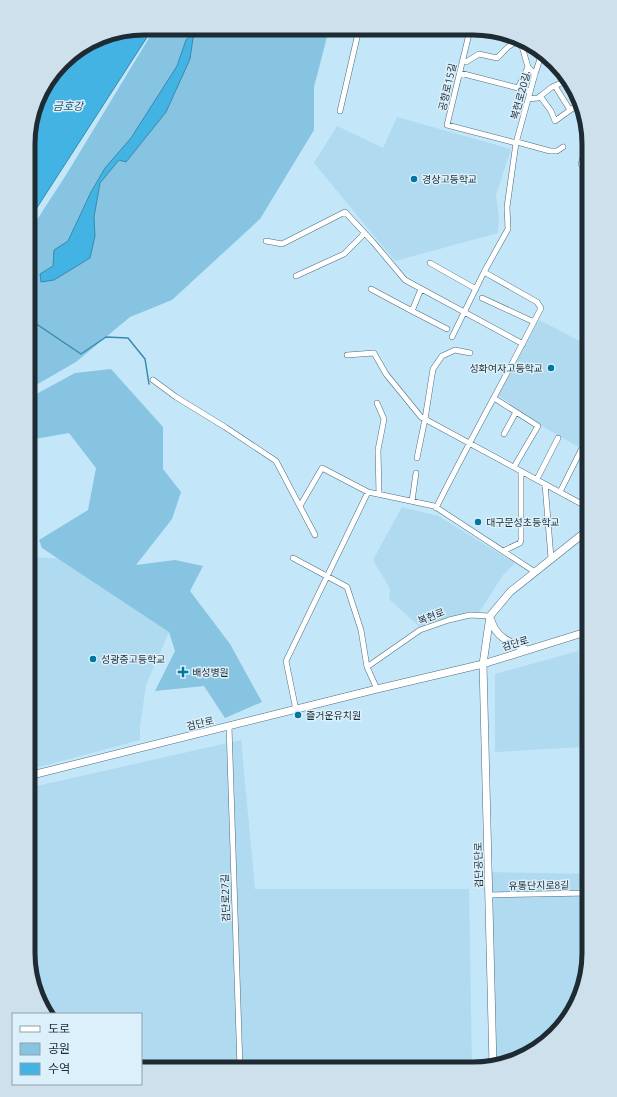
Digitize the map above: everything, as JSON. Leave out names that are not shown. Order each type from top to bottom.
[{"type":"main road","points":[[484,664],[490,616],[510,592],[582,534]]},
{"type":"main road","points":[[490,616],[493,628],[505,640],[527,650]]},
{"type":"main road","name":"검단로","points":[[35,774],[377,689],[484,664],[582,634]]},
{"type":"main road","name":"검단공단로","points":[[484,664],[493,1060]]},
{"type":"street","points":[[340,111],[358,35]]},
{"type":"street","name":"공항로15길","points":[[469,35],[447,125],[516,143]]},
{"type":"street","points":[[462,61],[466,62],[478,54],[497,58],[514,43]]},
{"type":"street","points":[[522,47],[528,67],[535,74]]},
{"type":"street","name":"복현로20길","points":[[452,338],[484,272],[508,229],[507,207],[516,143],[540,58]]},
{"type":"street","points":[[518,88],[528,67]]},
{"type":"street","points":[[460,73],[530,91]]},
{"type":"street","points":[[528,99],[538,98],[563,82]]},
{"type":"street","points":[[555,86],[570,110]]},
{"type":"street","points":[[540,96],[551,111],[555,121],[575,106]]},
{"type":"street","points":[[516,143],[550,151],[557,151],[563,147]]},
{"type":"street","points":[[266,241],[282,244],[345,212],[405,280],[523,344]]},
{"type":"street","points":[[296,276],[344,254],[364,234]]},
{"type":"street","points":[[430,263],[476,289]]},
{"type":"street","points":[[436,508],[541,308],[537,302],[484,272]]},
{"type":"street","points":[[371,289],[447,329]]},
{"type":"street","points":[[412,310],[421,289]]},
{"type":"street","points":[[482,298],[534,322]]},
{"type":"street","points":[[417,458],[433,369],[442,356],[455,350],[470,353]]},
{"type":"street","points":[[347,355],[374,353],[386,374],[425,420],[582,503]]},
{"type":"street","points":[[153,380],[176,397],[276,461],[315,535]]},
{"type":"street","points":[[494,398],[538,426],[514,467]]},
{"type":"street","points":[[377,403],[384,419],[378,450],[379,494]]},
{"type":"street","points":[[504,434],[516,412]]},
{"type":"street","points":[[537,479],[558,438]]},
{"type":"street","points":[[560,492],[581,450]]},
{"type":"street","points":[[300,506],[322,468],[368,492],[412,501],[436,508],[535,572]]},
{"type":"street","points":[[503,551],[520,543],[521,540],[521,471]]},
{"type":"street","points":[[412,501],[416,473]]},
{"type":"street","points":[[545,484],[551,558]]},
{"type":"street","points":[[296,710],[286,661],[368,492]]},
{"type":"street","points":[[293,558],[347,587],[361,630],[367,667],[377,689]]},
{"type":"street","name":"복현로","points":[[367,667],[420,630],[449,620],[470,615],[490,616]]},
{"type":"street","name":"검단로27길","points":[[229,726],[240,1062]]},
{"type":"street","name":"유통단지로8길","points":[[489,895],[582,893]]},
{"type":"shaded area","name":"경상고등학교","points":[[397,117],[511,149],[496,195],[499,217],[498,233],[395,261],[314,163],[337,126],[383,148]]},
{"type":"shaded area","name":"성화여자고등학교","points":[[539,320],[580,341],[582,338],[582,449],[540,425],[498,395]]},
{"type":"shaded area","name":"대구문성초등학교","points":[[402,507],[438,516],[515,563],[503,575],[480,611],[473,614],[445,619],[420,627],[389,599],[389,587],[373,560]]},
{"type":"shaded area","name":"성광중고등학교","points":[[35,557],[70,559],[169,632],[146,685],[140,727],[140,740],[35,768]]},
{"type":"shaded area","points":[[578,651],[582,747],[495,752],[495,674]]},
{"type":"shaded area","points":[[241,740],[255,889],[469,889],[472,1062],[142,1062],[142,1013],[54,1013],[43,994],[36,967],[35,786]]},
{"type":"shaded area","points":[[488,872],[582,874],[582,960],[580,974],[571,1001],[564,1013],[550,1030],[539,1039],[514,1054],[496,1059]]},
{"type":"green space","points":[[151,35],[327,35],[314,87],[314,130],[260,219],[172,300],[130,317],[76,362],[35,386],[35,223],[66,175]]},
{"type":"green space","points":[[111,369],[163,427],[163,469],[181,492],[172,519],[136,565],[175,560],[203,566],[190,591],[230,644],[262,702],[225,718],[204,686],[155,691],[175,651],[169,632],[42,548],[39,540],[88,510],[96,468],[69,433],[35,439],[35,395],[75,373]]},
{"type":"water","name":"금호강","points":[[148,35],[35,211],[36,130],[43,103],[53,84],[72,62],[84,53],[103,43],[123,37]]},
{"type":"water","points":[[191,35],[196,35],[193,38],[190,59],[166,112],[126,162],[119,160],[100,183],[94,217],[95,236],[90,258],[54,280],[41,282],[40,274],[53,266],[54,250],[68,241],[91,192],[105,168],[131,138],[177,66],[186,40]]},
{"type":"waterway","points":[[35,323],[81,354],[106,337],[128,338],[145,359],[149,384]]},
{"type":"place","name":"경상고등학교","points":[[414,179]]},
{"type":"place","name":"성화여자고등학교","points":[[551,368]]},
{"type":"place","name":"대구문성초등학교","points":[[478,522]]},
{"type":"place","name":"성광중고등학교","points":[[93,659]]},
{"type":"place","name":"배성병원","points":[[183,672]]},
{"type":"place","name":"즐거운유치원","points":[[298,715]]}]
